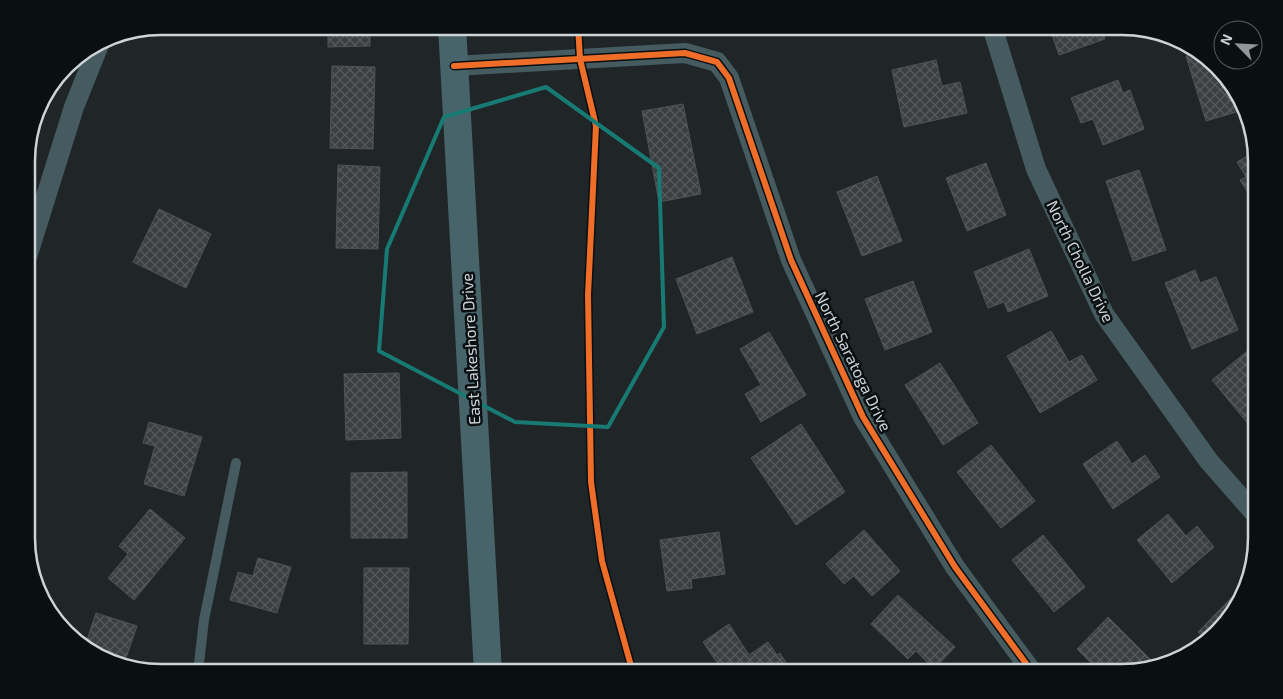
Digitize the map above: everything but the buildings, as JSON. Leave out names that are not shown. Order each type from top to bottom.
[{"type":"main road","name":"East Lakeshore Drive","points":[[452,35],[487,664]]},
{"type":"street","name":"North Cholla Drive","points":[[995,35],[1036,169],[1104,314],[1208,460],[1248,506]]},
{"type":"street","points":[[35,231],[74,107],[95,53]]},
{"type":"street","name":"North Saratoga Drive","points":[[454,66],[685,53],[717,62],[729,78],[791,260],[863,417],[955,568],[1027,664]]},
{"type":"lane","points":[[199,664],[204,620],[236,463]]},
{"type":"highlighted area","points":[[546,87],[659,168],[664,327],[608,427],[515,422],[379,351],[387,249],[444,117]]},
{"type":"cycle path","points":[[579,35],[580,59],[596,126],[588,295],[591,482],[602,561],[631,664]]},
{"type":"cycle path","points":[[454,66],[685,53],[717,62],[729,78],[791,260],[863,417],[955,567],[1026,664]]}]
